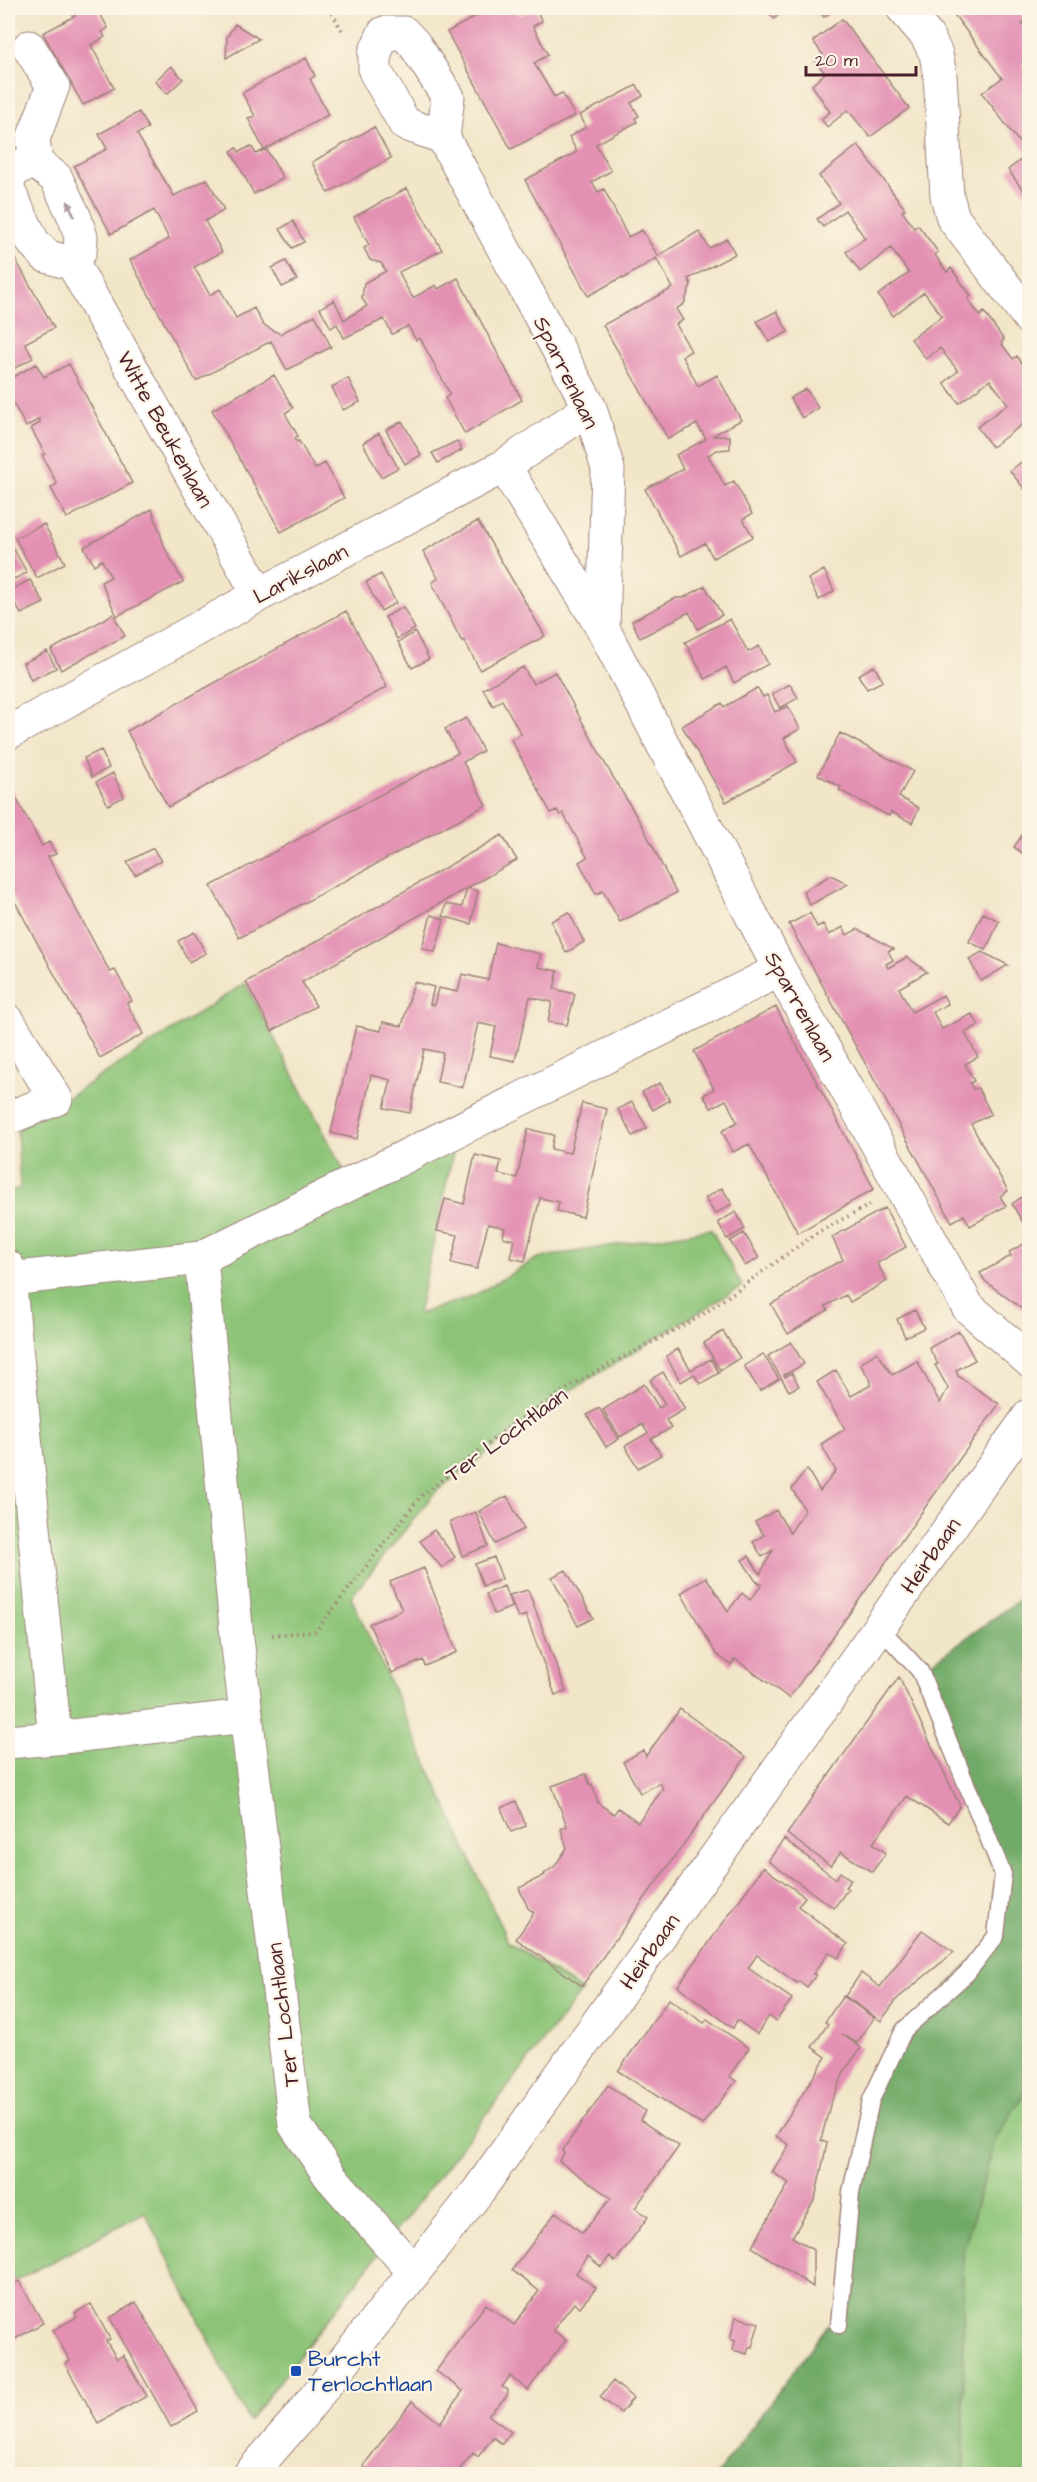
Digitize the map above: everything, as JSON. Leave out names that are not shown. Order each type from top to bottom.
[{"type":"street","points":[[903,8],[927,36],[936,54],[940,75],[946,196],[953,218],[1029,319]]},
{"type":"street","points":[[29,47],[53,87],[33,139],[36,164]]},
{"type":"street","name":"Sparrenlaan","points":[[443,137],[590,408],[609,469],[603,629]]},
{"type":"street","points":[[36,164],[56,178],[75,218],[81,244],[73,264],[46,256],[33,242],[8,189],[9,176],[20,166],[36,164]]},
{"type":"street","name":"Witte Beukenlaan","points":[[73,264],[258,595]]},
{"type":"street","name":"Larikslaan","points":[[8,733],[258,595],[504,466],[590,408]]},
{"type":"street","name":"Sparrenlaan","points":[[504,466],[603,629],[780,970],[968,1307],[1029,1361]]},
{"type":"street","points":[[55,1738],[8,1273],[201,1258],[780,970]]},
{"type":"street","points":[[8,1021],[56,1099],[8,1118]]},
{"type":"street","name":"Ter Lochtlaan","points":[[201,1258],[245,1716],[295,2125],[330,2176],[414,2272]]},
{"type":"street","name":"Heirbaan","points":[[250,2475],[299,2418],[479,2190],[1029,1415]]},
{"type":"street","points":[[8,1742],[245,1716]]},
{"type":"lane","points":[[840,2325],[851,2192],[871,2100],[904,2030],[967,1973],[996,1936],[1003,1874],[920,1671],[879,1627]]},
{"type":"path","name":"Ter Lochtlaan","points":[[237,1638],[316,1631],[420,1497],[512,1425],[579,1381],[699,1317],[818,1232],[902,1188]]},
{"type":"green space","points":[[245,983],[357,1195],[455,1144],[418,1314],[475,1295],[538,1258],[711,1229],[742,1286],[550,1403],[433,1495],[351,1597],[508,1942],[582,1991],[249,2421],[145,2212],[8,2285],[8,1190],[20,1189],[17,1130]]},
{"type":"green space","points":[[1029,1593],[1029,2085],[995,2140],[963,2252],[964,2474],[717,2474],[827,2326],[839,2325],[871,2100],[904,2030],[996,1936],[1003,1874],[920,1671]]},
{"type":"green space","points":[[1029,2085],[1029,2474],[964,2474],[963,2252],[995,2140]]},
{"type":"building","points":[[71,8],[97,8],[108,28],[102,32],[105,37],[91,45],[114,88],[83,105],[43,33],[75,16]]},
{"type":"building","points":[[491,8],[516,8],[520,15],[535,8],[542,21],[533,26],[548,55],[534,63],[554,97],[562,93],[575,116],[511,149],[447,32]]},
{"type":"building","points":[[765,8],[787,8],[774,19]]},
{"type":"building","points":[[815,8],[836,8],[824,17]]},
{"type":"building","points":[[949,8],[1011,8],[1016,14],[1029,8],[1029,17],[1022,24],[1029,33],[1029,57],[1022,63],[1029,74],[1029,198],[1008,170],[1028,154],[982,93],[1002,78]]},
{"type":"building","points":[[842,19],[909,108],[870,137],[848,110],[827,127],[821,119],[830,112],[812,85],[825,73],[815,61],[823,55],[813,41]]},
{"type":"building","points":[[235,24],[259,39],[226,58],[227,37]]},
{"type":"building","points":[[306,58],[315,76],[310,79],[328,115],[264,150],[248,118],[255,116],[242,93]]},
{"type":"building","points":[[171,66],[183,79],[167,94],[155,81]]},
{"type":"building","points":[[637,85],[643,96],[631,103],[639,116],[635,118],[637,122],[596,144],[611,171],[592,182],[598,192],[604,189],[628,237],[642,230],[658,256],[699,231],[709,248],[727,239],[735,254],[688,279],[691,284],[684,304],[676,309],[683,320],[676,324],[691,351],[682,356],[698,386],[717,375],[741,420],[712,436],[730,436],[730,449],[717,450],[708,455],[725,486],[734,481],[752,514],[743,519],[753,537],[713,558],[705,543],[681,556],[645,489],[683,469],[676,455],[706,439],[697,424],[668,439],[603,325],[673,288],[656,258],[623,279],[622,277],[588,296],[525,180],[577,152],[569,137],[586,127],[580,115]]},
{"type":"building","points":[[139,112],[148,128],[137,134],[174,196],[207,179],[224,210],[205,221],[222,252],[194,267],[210,295],[220,289],[236,318],[254,308],[263,325],[280,334],[315,315],[331,347],[287,370],[271,341],[196,381],[130,260],[169,239],[154,210],[111,234],[74,166],[107,149],[99,134]]},
{"type":"building","points":[[374,127],[391,158],[328,193],[312,162]]},
{"type":"building","points":[[858,145],[905,209],[902,211],[914,228],[918,225],[938,252],[935,255],[947,272],[951,268],[971,296],[968,299],[980,316],[984,312],[1004,340],[1001,343],[1013,359],[1017,356],[1029,373],[1029,433],[1023,424],[992,447],[977,427],[1008,404],[990,380],[959,403],[944,383],[958,371],[940,348],[926,359],[911,339],[942,316],[924,292],[893,316],[878,295],[909,273],[891,248],[860,272],[846,252],[865,238],[845,210],[823,227],[817,219],[839,203],[819,176]]},
{"type":"building","points":[[251,146],[256,154],[266,149],[283,178],[254,194],[231,151],[237,148],[239,152]]},
{"type":"building","points":[[407,188],[442,250],[399,272],[405,285],[413,298],[436,285],[438,289],[458,278],[522,400],[465,434],[445,398],[450,394],[420,338],[416,340],[408,326],[392,334],[384,319],[344,338],[337,324],[331,328],[320,308],[334,300],[344,320],[367,306],[362,298],[364,283],[386,271],[381,263],[370,260],[364,248],[369,245],[354,217]]},
{"type":"building","points":[[293,221],[304,242],[292,248],[280,229]]},
{"type":"building","points":[[8,246],[54,328],[25,343],[33,358],[8,372]]},
{"type":"building","points":[[286,261],[297,280],[282,287],[272,268]]},
{"type":"building","points":[[777,311],[788,332],[769,342],[757,321]]},
{"type":"building","points":[[36,364],[44,377],[69,364],[132,483],[67,518],[51,488],[57,484],[31,428],[40,423],[39,419],[26,427],[8,393],[8,380]]},
{"type":"building","points":[[274,375],[293,408],[285,413],[298,436],[295,438],[297,442],[299,441],[315,469],[325,463],[344,498],[281,532],[212,410]]},
{"type":"building","points":[[348,378],[360,402],[343,410],[332,387]]},
{"type":"building","points":[[806,389],[818,408],[802,418],[790,398]]},
{"type":"building","points":[[402,421],[421,455],[405,464],[386,430]]},
{"type":"building","points":[[379,433],[398,468],[381,477],[363,443]]},
{"type":"building","points":[[457,441],[462,450],[438,463],[432,453]]},
{"type":"building","points":[[1029,456],[1029,488],[1026,491],[1010,471]]},
{"type":"building","points":[[152,509],[165,548],[183,582],[117,616],[101,582],[111,577],[102,560],[94,565],[84,547]]},
{"type":"building","points":[[478,521],[545,636],[480,670],[464,640],[462,642],[432,583],[438,578],[423,551]]},
{"type":"building","points":[[44,524],[65,563],[37,578],[15,538]]},
{"type":"building","points":[[12,546],[27,573],[14,579],[8,567],[14,563],[8,551],[8,548]]},
{"type":"building","points":[[824,570],[834,591],[819,600],[808,579]]},
{"type":"building","points":[[381,574],[396,603],[381,611],[366,582]]},
{"type":"building","points":[[30,580],[44,603],[21,614],[8,591]]},
{"type":"building","points":[[705,586],[722,615],[698,629],[689,612],[640,638],[632,621]]},
{"type":"building","points":[[403,607],[415,629],[397,639],[385,617]]},
{"type":"building","points":[[346,611],[387,687],[168,807],[127,731]]},
{"type":"building","points":[[113,614],[125,636],[61,670],[51,650]]},
{"type":"building","points":[[730,619],[748,652],[759,646],[768,664],[734,683],[726,667],[705,679],[685,642]]},
{"type":"building","points":[[415,632],[429,659],[412,668],[398,642]]},
{"type":"building","points":[[47,651],[56,668],[31,680],[23,663]]},
{"type":"building","points":[[874,666],[883,681],[867,689],[858,675]]},
{"type":"building","points":[[523,667],[533,684],[555,672],[643,827],[676,893],[620,922],[603,891],[596,894],[579,862],[587,857],[563,813],[560,815],[557,810],[551,813],[511,739],[521,734],[502,700],[493,706],[483,689]]},
{"type":"building","points":[[790,684],[798,698],[780,708],[772,694]]},
{"type":"building","points":[[757,688],[763,697],[767,695],[775,712],[788,706],[800,729],[784,738],[797,762],[726,802],[682,726],[722,703],[724,707]]},
{"type":"building","points":[[466,718],[483,751],[463,762],[486,805],[239,938],[211,886],[458,753],[445,729]]},
{"type":"building","points":[[840,733],[913,771],[899,797],[919,808],[912,823],[891,812],[889,816],[839,790],[841,787],[818,775]]},
{"type":"building","points":[[101,750],[109,768],[92,777],[84,758]]},
{"type":"building","points":[[113,773],[124,797],[108,805],[96,782]]},
{"type":"building","points":[[8,783],[42,846],[49,842],[56,854],[48,857],[110,972],[115,970],[132,1001],[127,1003],[143,1034],[100,1058],[8,889]]},
{"type":"building","points":[[1029,825],[1029,858],[1014,847]]},
{"type":"building","points":[[502,835],[517,860],[302,982],[316,1006],[272,1031],[246,982]]},
{"type":"building","points":[[153,848],[161,861],[135,875],[127,862]]},
{"type":"building","points":[[831,875],[848,884],[810,905],[803,891]]},
{"type":"building","points":[[467,888],[478,891],[471,924],[443,916],[446,904],[462,907]]},
{"type":"building","points":[[569,912],[584,942],[566,953],[551,921]]},
{"type":"building","points":[[810,913],[817,927],[823,924],[829,935],[843,927],[847,935],[858,929],[894,949],[888,951],[893,960],[886,964],[888,968],[907,957],[927,972],[899,988],[912,1012],[943,995],[948,1004],[933,1012],[942,1029],[972,1014],[979,1025],[965,1033],[978,1057],[965,1064],[974,1081],[970,1083],[973,1089],[978,1088],[991,1114],[971,1124],[1008,1191],[1000,1196],[1006,1206],[970,1226],[964,1215],[952,1222],[789,924]]},
{"type":"building","points":[[983,913],[999,921],[986,950],[969,942]]},
{"type":"building","points":[[431,915],[444,919],[435,952],[422,948]]},
{"type":"building","points":[[194,932],[206,953],[189,962],[178,941]]},
{"type":"building","points":[[496,943],[541,954],[538,967],[558,971],[554,989],[575,994],[567,1025],[548,1022],[552,1002],[530,997],[515,1061],[490,1056],[496,1027],[478,1023],[463,1087],[437,1082],[443,1053],[424,1049],[410,1113],[384,1108],[391,1080],[371,1075],[357,1139],[331,1133],[356,1026],[381,1031],[383,1022],[402,1026],[414,982],[434,987],[430,1004],[434,1005],[438,988],[458,992],[462,974],[488,980]]},
{"type":"building","points":[[982,952],[1008,965],[981,981],[969,959]]},
{"type":"building","points":[[776,1007],[874,1189],[798,1233],[749,1144],[733,1152],[722,1131],[737,1122],[726,1100],[711,1108],[703,1095],[714,1089],[694,1051]]},
{"type":"building","points":[[660,1083],[670,1100],[653,1110],[642,1092]]},
{"type":"building","points":[[632,1102],[647,1128],[633,1136],[618,1109]]},
{"type":"building","points":[[582,1103],[607,1109],[583,1217],[557,1211],[559,1202],[540,1198],[525,1261],[510,1258],[514,1240],[503,1237],[505,1228],[488,1224],[477,1269],[451,1263],[458,1235],[437,1231],[445,1199],[464,1204],[475,1155],[501,1161],[498,1174],[517,1178],[528,1129],[554,1135],[551,1149],[570,1153]]},
{"type":"building","points":[[722,1188],[732,1204],[715,1214],[705,1198]]},
{"type":"building","points":[[1029,1192],[1029,1233],[1012,1204]]},
{"type":"building","points":[[885,1208],[906,1247],[877,1263],[887,1281],[850,1302],[846,1295],[825,1306],[828,1310],[788,1334],[771,1304],[791,1293],[809,1277],[843,1260],[832,1237]]},
{"type":"building","points":[[736,1212],[745,1229],[727,1239],[718,1222]]},
{"type":"building","points":[[744,1233],[759,1258],[745,1266],[730,1241]]},
{"type":"building","points":[[1029,1241],[1029,1314],[985,1281],[980,1273],[1011,1256],[1009,1252]]},
{"type":"building","points":[[915,1310],[924,1328],[905,1337],[897,1319]]},
{"type":"building","points":[[723,1331],[740,1358],[720,1370],[704,1343]]},
{"type":"building","points":[[959,1331],[975,1360],[956,1370],[958,1376],[999,1404],[789,1698],[735,1659],[731,1665],[716,1654],[681,1593],[706,1577],[728,1611],[742,1593],[750,1600],[762,1585],[755,1580],[742,1560],[749,1556],[760,1574],[773,1550],[762,1557],[753,1542],[764,1535],[755,1522],[776,1510],[790,1533],[805,1510],[792,1489],[807,1469],[820,1491],[836,1471],[821,1444],[845,1429],[817,1382],[836,1370],[851,1396],[871,1385],[871,1381],[860,1364],[877,1352],[892,1375],[917,1361],[940,1403],[948,1388],[935,1365],[938,1364],[929,1348]]},
{"type":"building","points":[[791,1342],[804,1364],[784,1375],[785,1377],[792,1373],[799,1386],[789,1391],[768,1356]]},
{"type":"building","points":[[678,1349],[691,1370],[711,1359],[719,1373],[700,1384],[694,1374],[681,1382],[666,1356]]},
{"type":"building","points":[[763,1354],[779,1379],[760,1391],[744,1366]]},
{"type":"building","points":[[663,1372],[685,1409],[666,1420],[671,1428],[651,1439],[661,1455],[638,1468],[625,1446],[648,1433],[642,1424],[620,1437],[603,1410],[644,1384],[659,1408],[665,1404],[650,1380]]},
{"type":"building","points":[[599,1408],[619,1439],[606,1447],[587,1415]]},
{"type":"building","points":[[507,1496],[524,1529],[495,1544],[479,1511]]},
{"type":"building","points":[[476,1512],[488,1546],[462,1556],[450,1522]]},
{"type":"building","points":[[434,1530],[455,1557],[442,1568],[420,1541]]},
{"type":"building","points":[[494,1557],[502,1579],[483,1586],[475,1564]]},
{"type":"building","points":[[424,1568],[457,1652],[425,1666],[423,1660],[392,1673],[369,1624],[402,1610],[390,1582]]},
{"type":"building","points":[[566,1570],[593,1618],[578,1626],[552,1577]]},
{"type":"building","points":[[504,1586],[512,1607],[494,1614],[486,1594]]},
{"type":"building","points":[[528,1590],[566,1691],[555,1695],[526,1615],[518,1618],[509,1595]]},
{"type":"building","points":[[899,1677],[960,1806],[948,1823],[907,1796],[873,1843],[886,1853],[872,1872],[841,1852],[831,1866],[787,1834]]},
{"type":"building","points":[[680,1709],[746,1757],[582,1986],[516,1939],[534,1913],[528,1908],[519,1888],[545,1875],[555,1866],[567,1848],[561,1829],[567,1826],[552,1786],[586,1774],[598,1803],[614,1814],[618,1808],[638,1822],[663,1789],[660,1783],[640,1793],[623,1762],[643,1750],[646,1756]]},
{"type":"building","points":[[516,1801],[526,1826],[511,1832],[501,1808]]},
{"type":"building","points":[[784,1839],[836,1879],[840,1872],[851,1880],[845,1887],[848,1889],[834,1908],[768,1861]]},
{"type":"building","points":[[763,1867],[805,1897],[798,1906],[848,1944],[838,1958],[829,1952],[813,1974],[816,1975],[807,1987],[799,1981],[797,1983],[757,1955],[748,1968],[792,1999],[776,2021],[769,2016],[757,2034],[737,2020],[733,2028],[678,1986]]},
{"type":"building","points":[[922,1930],[954,1952],[897,1999],[881,2021],[845,1996],[861,1973],[880,1987]]},
{"type":"building","points":[[843,1996],[874,2018],[857,2043],[842,2034],[861,2048],[845,2070],[830,2105],[821,2140],[827,2143],[815,2199],[792,2237],[813,2250],[813,2287],[752,2247],[789,2183],[772,2172],[789,2145],[776,2136],[826,2057],[812,2047],[828,2024],[825,2022]]},
{"type":"building","points":[[669,1999],[704,2023],[707,2019],[749,2048],[729,2076],[736,2081],[702,2125],[618,2071]]},
{"type":"building","points":[[608,2085],[645,2111],[640,2120],[679,2146],[635,2208],[648,2217],[615,2262],[610,2256],[601,2267],[588,2256],[576,2273],[596,2288],[580,2307],[574,2303],[553,2330],[566,2340],[528,2390],[510,2376],[502,2387],[508,2390],[507,2396],[488,2415],[511,2432],[502,2444],[493,2437],[478,2457],[473,2453],[456,2474],[375,2474],[363,2466],[412,2401],[440,2423],[463,2391],[436,2371],[486,2304],[514,2325],[539,2291],[512,2270],[556,2212],[582,2233],[611,2198],[559,2161],[564,2153],[562,2151]]},
{"type":"building","points":[[8,2268],[16,2283],[19,2281],[43,2323],[13,2340],[8,2331]]},
{"type":"building","points":[[136,2302],[198,2411],[171,2427],[110,2318]]},
{"type":"building","points":[[91,2304],[110,2339],[106,2341],[117,2359],[123,2355],[147,2396],[98,2423],[65,2364],[70,2361],[53,2330],[77,2317],[75,2313]]},
{"type":"building","points":[[736,2317],[759,2323],[752,2347],[749,2347],[747,2354],[733,2350],[735,2341],[730,2339]]},
{"type":"building","points":[[613,2381],[633,2398],[621,2413],[600,2397]]},
{"type":"place","name":"Burcht Terlochtlaan","points":[[296,2371]]}]
